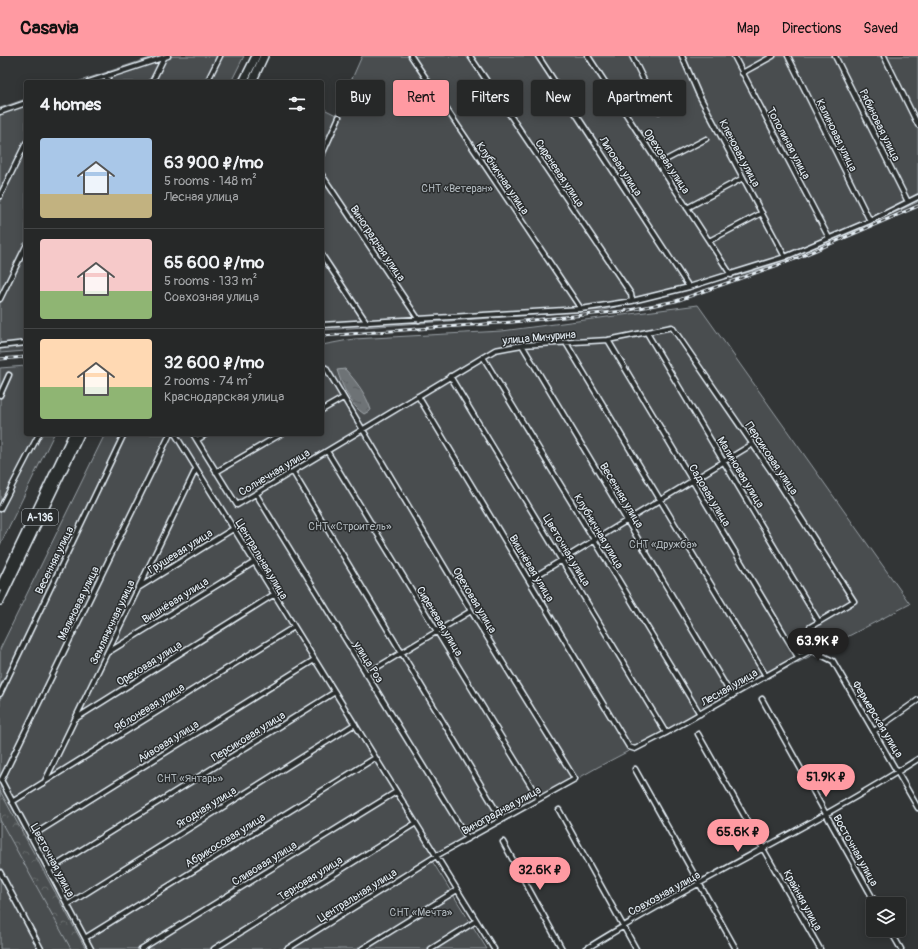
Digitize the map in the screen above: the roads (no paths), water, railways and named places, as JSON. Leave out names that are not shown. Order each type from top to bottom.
[{"type":"highway","points":[[244,80],[256,56]]},
{"type":"highway","points":[[253,80],[264,56]]},
{"type":"highway","name":"А-136","points":[[0,587],[72,436]]},
{"type":"highway","name":"А-136","points":[[0,601],[79,436]]},
{"type":"street","points":[[208,80],[220,56]]},
{"type":"street","name":"Клубничная улица","points":[[411,56],[581,309]]},
{"type":"street","name":"Сиреневая улица","points":[[470,56],[631,294],[632,300]]},
{"type":"street","name":"Липовая улица","points":[[538,56],[690,287]]},
{"type":"street","name":"Ореховая улица","points":[[588,56],[731,275]]},
{"type":"street","points":[[632,56],[643,80]]},
{"type":"street","name":"Кленовая улица","points":[[682,56],[698,93],[785,257]]},
{"type":"street","name":"Тополиная улица","points":[[734,56],[830,238]]},
{"type":"street","points":[[742,73],[773,56]]},
{"type":"street","name":"Калиновая улица","points":[[788,56],[870,221]]},
{"type":"street","name":"Рябиновая улица","points":[[836,56],[908,202]]},
{"type":"street","points":[[884,56],[918,125]]},
{"type":"street","points":[[95,80],[166,57]]},
{"type":"street","points":[[153,80],[166,57]]},
{"type":"street","points":[[107,80],[109,75]]},
{"type":"street","points":[[0,112],[24,105]]},
{"type":"street","points":[[324,150],[338,117]]},
{"type":"street","points":[[658,164],[706,139]]},
{"type":"street","points":[[0,196],[24,147]]},
{"type":"street","name":"Виноградная улица","points":[[324,178],[420,320]]},
{"type":"street","points":[[688,208],[744,178]]},
{"type":"street","points":[[324,325],[581,309],[632,300],[690,287],[785,257],[870,221],[918,197]]},
{"type":"street","points":[[709,241],[762,213]]},
{"type":"street","points":[[0,299],[24,250]]},
{"type":"street","points":[[324,258],[366,323]]},
{"type":"street","name":"улица Мичурина","points":[[418,396],[495,350],[522,346],[608,340],[672,327]]},
{"type":"street","name":"Персиковая улица","points":[[672,327],[771,471],[854,601],[819,622]]},
{"type":"street","name":"Малиновая улица","points":[[647,332],[819,622]]},
{"type":"street","name":"Садовая улица","points":[[608,340],[798,658]]},
{"type":"street","points":[[0,346],[24,343]]},
{"type":"street","points":[[566,343],[766,676]]},
{"type":"street","name":"Весенняя улица","points":[[522,346],[732,696]]},
{"type":"street","name":"Клубничная улица","points":[[483,357],[700,714]]},
{"type":"street","name":"Ореховая улица","points":[[324,368],[326,368],[471,610],[575,779]]},
{"type":"street","points":[[0,395],[9,375]]},
{"type":"street","name":"Цветочная улица","points":[[450,376],[563,560],[666,734]]},
{"type":"street","name":"Солнечная улица","points":[[216,472],[237,505],[418,396]]},
{"type":"street","name":"Вишнёвая улица","points":[[418,396],[628,747],[632,749]]},
{"type":"street","points":[[324,409],[343,398]]},
{"type":"street","points":[[0,509],[38,436]]},
{"type":"street","name":"Весенняя улица","points":[[0,694],[123,436]]},
{"type":"street","name":"Малиновая улица","points":[[1,779],[169,436]]},
{"type":"street","name":"Центральная улица","points":[[176,436],[253,563],[355,724],[494,949]]},
{"type":"street","points":[[194,436],[216,472],[278,436]]},
{"type":"street","points":[[197,440],[203,436]]},
{"type":"street","points":[[529,580],[752,445]]},
{"type":"street","name":"Сиреневая улица","points":[[327,451],[539,799]]},
{"type":"street","name":"Земляничная улица","points":[[44,783],[196,469]]},
{"type":"street","points":[[293,472],[502,820]]},
{"type":"street","name":"улица Роз","points":[[256,494],[468,839]]},
{"type":"street","name":"Грушевая улица","points":[[137,589],[233,529]]},
{"type":"street","name":"Вишнёвая улица","points":[[107,653],[253,563]]},
{"type":"street","name":"Ореховая улица","points":[[75,720],[273,595]]},
{"type":"street","points":[[366,674],[471,610]]},
{"type":"street","points":[[810,650],[807,633],[810,628],[819,622]]},
{"type":"street","name":"Яблоневая улица","points":[[12,802],[294,627]]},
{"type":"street","name":"Лесная улица","points":[[632,749],[635,749],[666,734],[810,650]]},
{"type":"street","name":"Фермерская улица","points":[[810,650],[833,661],[918,808]]},
{"type":"street","name":"Айвовая улица","points":[[30,836],[314,660]]},
{"type":"street","name":"Персиковая улица","points":[[49,870],[335,692]]},
{"type":"street","name":"Восточная улица","points":[[762,699],[872,897]]},
{"type":"street","points":[[874,731],[918,700]]},
{"type":"street","name":"Ягодная улица","points":[[66,905],[355,724]]},
{"type":"street","name":"Крайняя улица","points":[[698,734],[820,949]]},
{"type":"street","name":"Абрикосовая улица","points":[[85,938],[375,758]]},
{"type":"street","name":"Совхозная улица","points":[[586,949],[623,925],[764,849],[918,760]]},
{"type":"street","points":[[635,769],[736,949]]},
{"type":"street","name":"Цветочная улица","points":[[1,779],[66,905],[91,949]]},
{"type":"street","name":"Виноградная улица","points":[[436,856],[575,779]]},
{"type":"street","name":"Сливовая улица","points":[[141,949],[396,792]]},
{"type":"street","points":[[559,810],[636,949]]},
{"type":"street","name":"Терновая улица","points":[[214,949],[416,823]]},
{"type":"street","points":[[503,842],[562,949]]},
{"type":"street","name":"Центральная улица","points":[[287,949],[436,856]]},
{"type":"street","points":[[0,872],[40,949]]},
{"type":"street","points":[[362,949],[457,890]]},
{"type":"street","points":[[431,949],[476,920]]},
{"type":"street","points":[[894,937],[901,949]]},
{"type":"water","points":[[345,369],[360,388],[369,404],[371,410],[364,414],[355,406],[347,395],[341,382],[337,370]]},
{"type":"railway","points":[[324,336],[513,322],[624,311],[676,301],[795,259],[918,206]]},
{"type":"railway","points":[[0,359],[24,357]]},
{"type":"park label","name":"СНТ «Ветеран»","points":[[457,188]]},
{"type":"park label","name":"СНТ «Строитель»","points":[[350,526]]},
{"type":"park label","name":"СНТ «Дружба»","points":[[663,544]]},
{"type":"park label","name":"СНТ «Янтарь»","points":[[190,778]]},
{"type":"park label","name":"СНТ «Мечта»","points":[[421,912]]}]
